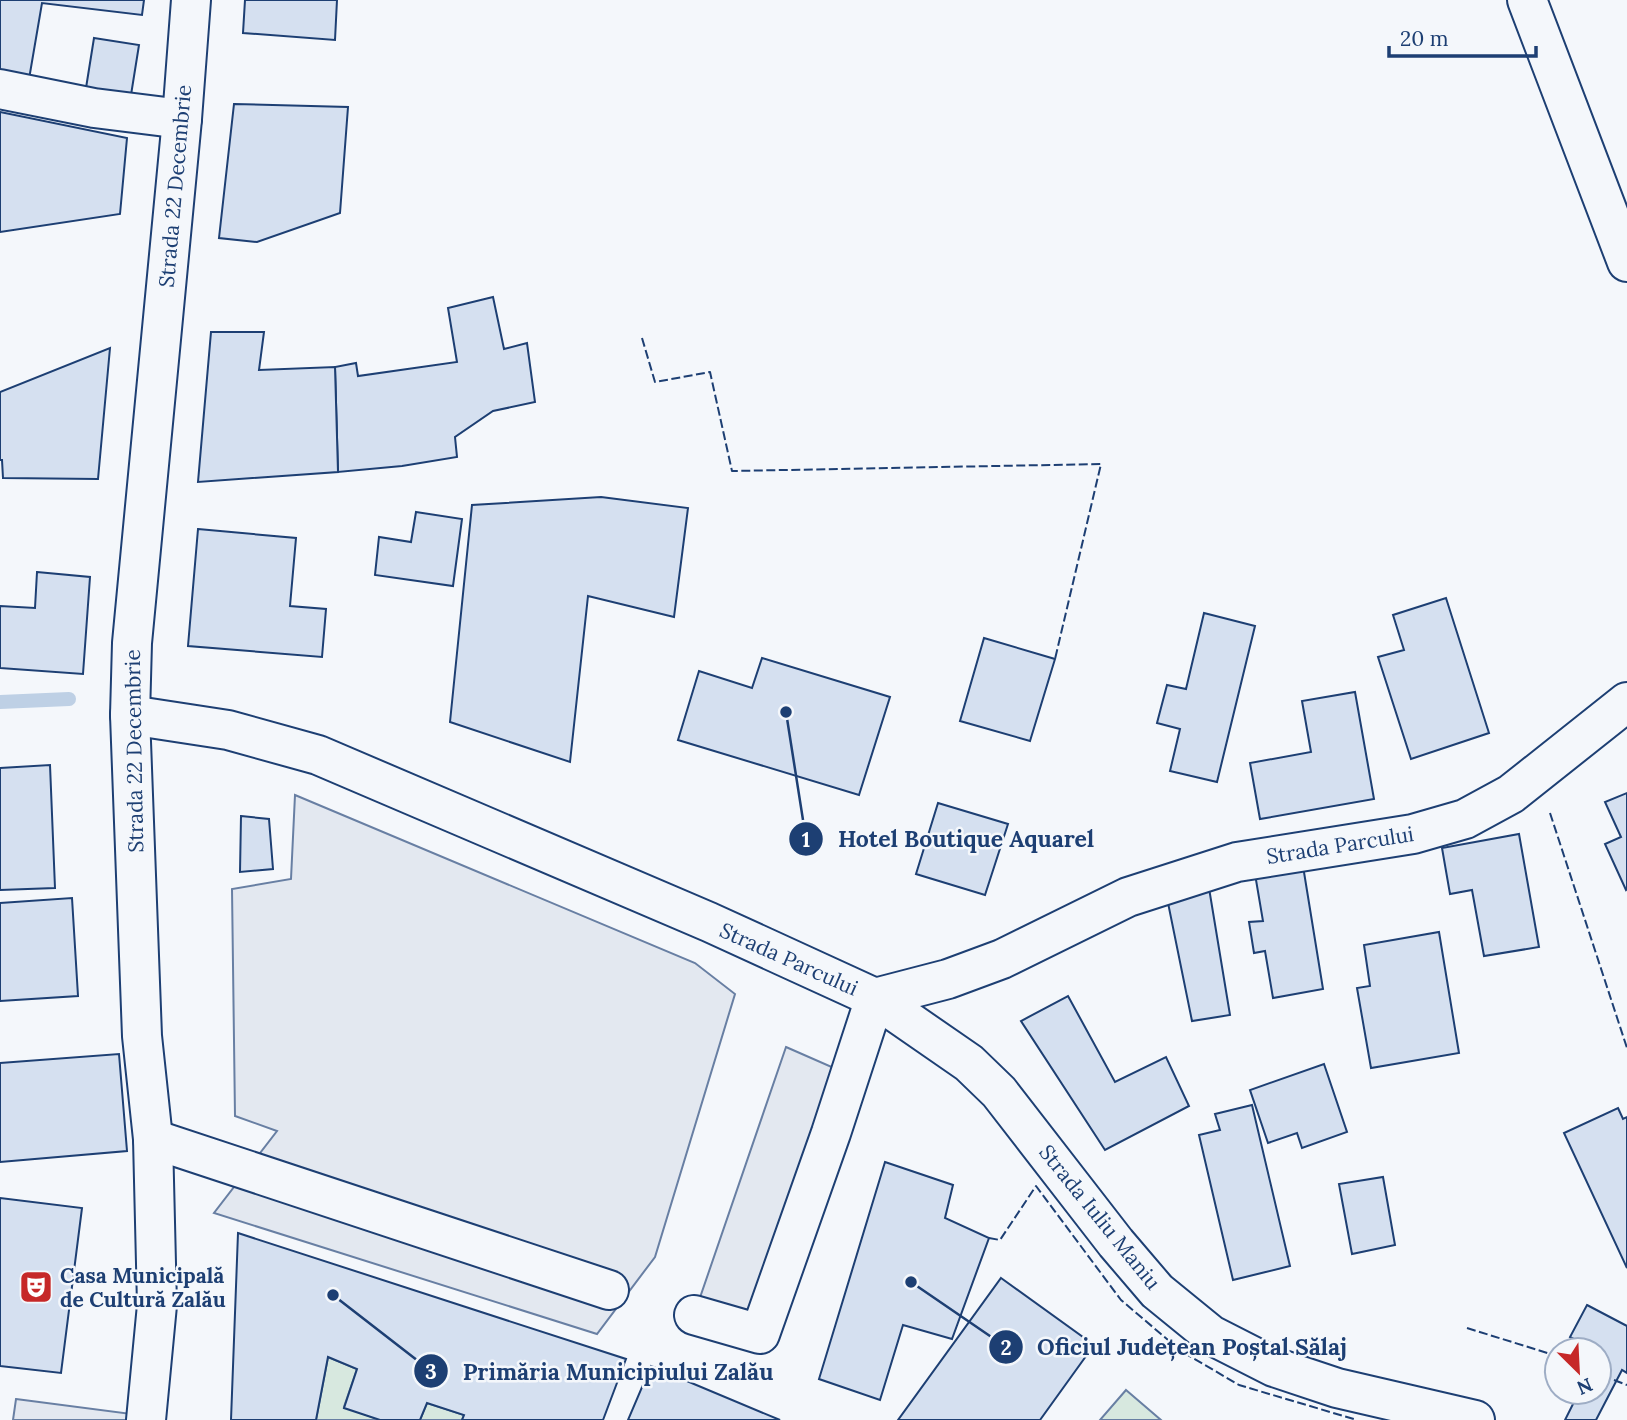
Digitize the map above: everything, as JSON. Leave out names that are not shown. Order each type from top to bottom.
[{"type":"street","name":"Strada 22 Decembrie","points":[[146,1420],[157,1305],[153,1139],[142,1036],[130,715],[132,643],[191,0]]},
{"type":"street","points":[[1528,0],[1627,262]]},
{"type":"street","points":[[0,89],[94,108],[182,119]]},
{"type":"street","name":"Strada Parcului","points":[[130,715],[228,730],[318,755],[709,922],[876,998],[948,979],[995,962],[1128,897],[1237,862],[1413,834],[1465,819],[1511,794],[1627,702]]},
{"type":"street","points":[[694,1315],[760,1334],[876,998]]},
{"type":"street","name":"Strada Iuliu Maniu","points":[[876,998],[969,1063],[999,1092],[1116,1243],[1157,1291],[1211,1335],[1274,1367],[1337,1388],[1458,1418]]},
{"type":"street","points":[[153,1139],[609,1290]]},
{"type":"shaded area","points":[[295,795],[695,963],[735,994],[655,1257],[597,1334],[214,1213],[277,1131],[235,1116],[232,889],[291,879]]},
{"type":"shaded area","points":[[786,1047],[850,1075],[760,1334],[694,1315]]},
{"type":"shaded area","points":[[328,1357],[357,1369],[344,1407],[380,1420],[316,1420]]},
{"type":"shaded area","points":[[1126,1390],[1161,1420],[1100,1420]]},
{"type":"shaded area","points":[[16,1399],[147,1416],[146,1420],[13,1420]]},
{"type":"shaded area","points":[[427,1403],[464,1415],[462,1420],[420,1420]]},
{"type":"building","points":[[0,0],[144,0],[142,15],[42,3],[28,85],[0,78]]},
{"type":"building","points":[[245,0],[337,0],[335,40],[243,33]]},
{"type":"building","points":[[94,38],[139,45],[131,95],[86,88]]},
{"type":"building","points":[[234,104],[348,107],[340,213],[257,242],[219,238]]},
{"type":"building","points":[[0,112],[127,138],[120,214],[0,232]]},
{"type":"building","points":[[493,297],[504,349],[527,343],[535,402],[493,411],[455,437],[457,457],[338,472],[335,367],[356,363],[358,376],[457,362],[448,308]]},
{"type":"building","points":[[211,332],[264,332],[259,370],[335,367],[338,472],[198,482]]},
{"type":"building","points":[[110,348],[98,479],[3,478],[0,460],[0,392]]},
{"type":"building","points":[[601,497],[688,508],[674,617],[588,596],[570,762],[450,722],[472,505]]},
{"type":"building","points":[[416,512],[462,519],[453,586],[375,575],[379,537],[411,542]]},
{"type":"building","points":[[198,529],[296,538],[290,606],[326,609],[322,657],[188,646]]},
{"type":"building","points":[[37,572],[90,577],[83,674],[0,668],[0,606],[35,608]]},
{"type":"building","points":[[1446,598],[1489,733],[1411,759],[1378,657],[1404,650],[1393,615]]},
{"type":"building","points":[[1204,613],[1255,626],[1217,782],[1170,771],[1180,729],[1157,723],[1167,685],[1186,689]]},
{"type":"building","points":[[984,638],[1055,659],[1030,741],[960,721]]},
{"type":"building","points":[[762,658],[890,697],[859,795],[678,740],[699,671],[752,688]]},
{"type":"building","points":[[1355,692],[1374,799],[1260,819],[1250,763],[1311,752],[1302,701]]},
{"type":"building","points":[[50,765],[55,888],[0,890],[0,768]]},
{"type":"building","points":[[1627,793],[1626,890],[1605,844],[1621,837],[1605,802]]},
{"type":"building","points":[[938,803],[1008,824],[985,895],[916,874]]},
{"type":"building","points":[[241,816],[269,819],[273,869],[240,872]]},
{"type":"building","points":[[1519,834],[1539,947],[1484,956],[1472,890],[1450,894],[1442,848]]},
{"type":"building","points":[[1303,866],[1323,989],[1273,998],[1265,951],[1254,953],[1249,922],[1263,921],[1255,874]]},
{"type":"building","points":[[1208,882],[1230,1015],[1192,1021],[1166,893]]},
{"type":"building","points":[[72,898],[78,996],[0,1001],[0,903]]},
{"type":"building","points":[[1439,932],[1459,1053],[1371,1068],[1357,988],[1370,986],[1364,945]]},
{"type":"building","points":[[1068,996],[1115,1082],[1166,1057],[1189,1106],[1105,1150],[1021,1021]]},
{"type":"building","points":[[119,1054],[127,1151],[0,1162],[0,1063]]},
{"type":"building","points":[[1324,1064],[1347,1132],[1302,1148],[1297,1133],[1268,1143],[1250,1090]]},
{"type":"building","points":[[1252,1105],[1290,1266],[1233,1280],[1199,1135],[1220,1130],[1215,1114]]},
{"type":"building","points":[[1618,1108],[1623,1119],[1627,1117],[1627,1268],[1564,1133]]},
{"type":"building","points":[[885,1162],[953,1185],[945,1218],[989,1238],[952,1339],[903,1325],[880,1400],[819,1379]]},
{"type":"building","points":[[1383,1177],[1395,1245],[1352,1254],[1339,1184]]},
{"type":"building","name":"Casa Municipală de Cultură Zalău","points":[[0,1198],[82,1208],[61,1373],[0,1366]]},
{"type":"building","points":[[238,1233],[626,1359],[603,1420],[462,1420],[464,1415],[427,1403],[420,1420],[380,1420],[344,1408],[357,1369],[328,1357],[316,1420],[231,1420]]},
{"type":"building","points":[[1001,1278],[1094,1345],[1040,1420],[898,1420]]},
{"type":"building","points":[[1587,1305],[1627,1326],[1627,1373],[1622,1370],[1613,1387],[1613,1336],[1571,1336]]},
{"type":"building","points":[[651,1366],[780,1420],[628,1420]]},
{"type":"building","points":[[1572,1406],[1603,1406],[1596,1420],[1565,1420]]},
{"type":"waterway","points":[[0,702],[69,699]]},
{"type":"fence","points":[[642,338],[655,382],[710,372],[732,471],[1101,464],[1055,659]]},
{"type":"fence","points":[[1550,813],[1627,1048]]},
{"type":"fence","points":[[989,1238],[1000,1240],[1036,1186],[1121,1300],[1181,1351],[1239,1385],[1357,1420]]},
{"type":"fence","points":[[1467,1328],[1543,1352]]},
{"type":"fence","points":[[1614,1380],[1627,1385]]},
{"type":"place","name":"Hotel Boutique Aquarel","points":[[786,712]]},
{"type":"place","name":"Oficiul Județean Poștal Sălaj","points":[[911,1282]]},
{"type":"place","name":"Casa Municipală de Cultură Zalău","points":[[36,1287]]},
{"type":"place","name":"Primăria Municipiului Zalău","points":[[333,1295]]}]
